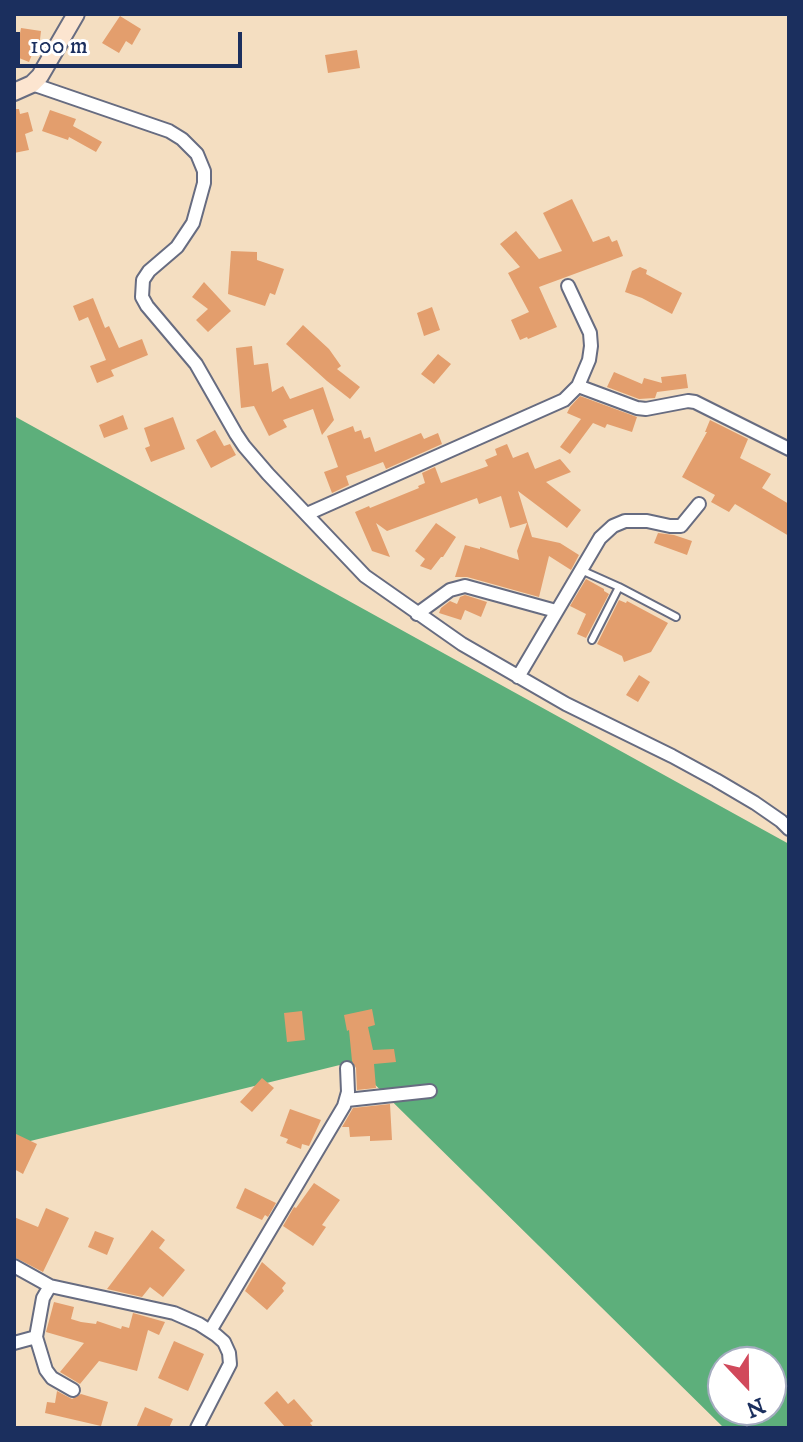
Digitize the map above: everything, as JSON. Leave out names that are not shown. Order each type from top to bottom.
[{"type":"street","points":[[14,92],[32,84],[40,76],[76,14]]},
{"type":"street","points":[[32,84],[169,131],[197,154],[204,171],[204,183],[193,223],[177,247],[149,271],[143,280],[142,297],[196,364],[244,446],[365,576],[462,644],[566,704],[716,780],[755,803],[789,829]]},
{"type":"street","points":[[307,514],[564,400],[578,386],[589,360],[591,346],[590,333],[568,286]]},
{"type":"street","points":[[578,386],[637,408],[688,401],[701,403],[789,449]]},
{"type":"street","points":[[518,677],[600,538],[613,526],[625,521],[681,526],[699,504]]},
{"type":"street","points":[[417,614],[450,590],[465,586],[556,611]]},
{"type":"street","points":[[210,1331],[347,1100],[347,1068]]},
{"type":"street","points":[[347,1100],[430,1091]]},
{"type":"street","points":[[14,1266],[50,1286],[174,1313],[210,1331],[224,1342],[230,1364],[197,1428]]},
{"type":"street","points":[[50,1286],[43,1298],[36,1337],[46,1370],[60,1385],[73,1390]]},
{"type":"street","points":[[14,1343],[36,1337]]},
{"type":"lane","points":[[581,570],[676,617]]},
{"type":"lane","points":[[592,640],[619,587]]},
{"type":"green space","points":[[14,416],[789,844],[789,1428],[722,1426],[787,1426],[787,1346],[707,1346],[707,1411],[352,1062],[14,1145]]},
{"type":"building","points":[[120,16],[141,29],[132,45],[126,41],[119,53],[102,43]]},
{"type":"building","points":[[21,28],[41,31],[39,48],[35,47],[29,62],[14,56]]},
{"type":"building","points":[[357,50],[360,68],[328,73],[325,55]]},
{"type":"building","points":[[14,109],[19,109],[20,114],[28,112],[33,131],[25,134],[29,150],[14,153]]},
{"type":"building","points":[[50,110],[76,119],[73,126],[102,142],[96,152],[69,137],[68,140],[42,131]]},
{"type":"building","points":[[572,199],[593,242],[609,236],[612,242],[617,240],[623,256],[539,287],[557,327],[520,340],[511,320],[529,312],[508,273],[520,267],[500,244],[516,231],[539,259],[562,251],[543,213]]},
{"type":"building","points":[[231,251],[257,252],[257,260],[284,269],[275,295],[270,293],[265,306],[228,294]]},
{"type":"building","points":[[640,267],[647,270],[646,274],[682,293],[672,314],[625,292],[632,271]]},
{"type":"building","points":[[204,282],[231,311],[208,332],[196,320],[208,309],[192,297]]},
{"type":"building","points":[[93,298],[105,328],[109,326],[119,348],[142,339],[148,355],[111,370],[114,376],[97,383],[90,366],[106,360],[88,317],[79,321],[73,306]]},
{"type":"building","points":[[432,307],[440,330],[424,336],[417,313]]},
{"type":"building","points":[[303,325],[329,349],[341,366],[337,369],[360,387],[350,399],[286,344]]},
{"type":"building","points":[[252,346],[254,365],[268,363],[272,392],[283,386],[290,399],[323,387],[334,420],[322,435],[313,409],[283,420],[287,427],[269,436],[254,406],[241,408],[236,348]]},
{"type":"building","points":[[438,354],[451,364],[434,384],[421,374]]},
{"type":"building","points":[[614,372],[642,384],[644,378],[662,383],[661,377],[686,374],[688,388],[657,392],[655,398],[639,399],[607,387]]},
{"type":"building","points":[[580,396],[637,417],[632,432],[593,423],[570,454],[560,447],[581,419],[567,413]]},
{"type":"building","points":[[123,415],[128,429],[104,438],[99,425]]},
{"type":"building","points":[[173,417],[185,449],[151,462],[145,448],[150,446],[144,428]]},
{"type":"building","points":[[710,420],[748,439],[740,458],[771,474],[762,488],[789,504],[789,536],[735,504],[729,512],[711,502],[715,495],[682,477],[707,432]]},
{"type":"building","points":[[353,426],[355,432],[361,430],[364,439],[370,437],[375,452],[421,433],[424,439],[438,433],[442,444],[386,469],[383,462],[346,476],[349,485],[332,493],[324,472],[338,467],[327,436]]},
{"type":"building","points":[[215,430],[224,446],[230,444],[236,455],[211,468],[196,440]]},
{"type":"building","points":[[507,444],[513,458],[528,452],[535,469],[560,459],[571,472],[546,482],[581,510],[567,528],[518,491],[532,537],[560,543],[579,555],[571,570],[549,556],[539,597],[467,577],[455,577],[465,545],[519,560],[517,551],[527,523],[510,528],[501,496],[479,504],[477,498],[387,531],[376,523],[390,557],[372,551],[355,512],[419,488],[425,483],[422,473],[435,467],[441,483],[488,466],[485,460],[497,455],[495,449]]},
{"type":"building","points":[[436,523],[456,537],[431,570],[420,566],[425,559],[415,551]]},
{"type":"building","points":[[658,533],[692,541],[687,555],[654,543]]},
{"type":"building","points":[[586,579],[609,594],[586,638],[577,634],[586,614],[570,606]]},
{"type":"building","points":[[465,595],[487,602],[481,617],[465,610],[461,620],[439,613],[450,601],[457,604],[460,597]]},
{"type":"building","points":[[619,600],[627,601],[668,623],[651,652],[624,662],[622,656],[597,644]]},
{"type":"building","points":[[639,675],[650,682],[638,702],[626,695]]},
{"type":"building","points":[[372,1009],[375,1025],[368,1027],[373,1050],[394,1049],[396,1062],[374,1064],[376,1088],[357,1090],[356,1068],[344,1015]]},
{"type":"building","points":[[302,1011],[305,1040],[287,1042],[284,1013]]},
{"type":"building","points":[[262,1078],[274,1088],[252,1112],[240,1102]]},
{"type":"building","points":[[390,1104],[392,1140],[370,1141],[370,1136],[350,1137],[349,1127],[342,1127],[353,1108]]},
{"type":"building","points":[[290,1109],[321,1120],[309,1146],[302,1144],[301,1149],[286,1143],[288,1139],[280,1136]]},
{"type":"building","points":[[14,1133],[37,1144],[23,1174],[14,1169]]},
{"type":"building","points":[[314,1183],[340,1200],[322,1225],[326,1227],[313,1246],[283,1226]]},
{"type":"building","points":[[245,1188],[276,1203],[268,1217],[265,1215],[262,1220],[236,1208]]},
{"type":"building","points":[[46,1208],[69,1218],[43,1272],[14,1257],[14,1217],[38,1227]]},
{"type":"building","points":[[152,1230],[165,1240],[159,1248],[185,1270],[163,1297],[150,1287],[142,1297],[107,1289]]},
{"type":"building","points":[[95,1231],[114,1238],[107,1255],[88,1247]]},
{"type":"building","points":[[262,1262],[286,1283],[282,1288],[284,1291],[267,1310],[245,1291]]},
{"type":"building","points":[[54,1302],[74,1307],[71,1319],[81,1322],[96,1324],[97,1321],[121,1329],[122,1326],[129,1328],[133,1313],[165,1322],[159,1335],[148,1330],[137,1371],[99,1361],[80,1384],[60,1372],[84,1343],[46,1332]]},
{"type":"building","points":[[174,1341],[204,1354],[188,1391],[158,1378]]},
{"type":"building","points":[[57,1391],[72,1399],[81,1394],[108,1402],[101,1426],[45,1413],[47,1402],[55,1403]]},
{"type":"building","points":[[277,1391],[288,1404],[294,1399],[313,1421],[310,1423],[314,1428],[286,1428],[264,1403]]},
{"type":"building","points":[[145,1407],[173,1419],[169,1428],[136,1428]]}]
